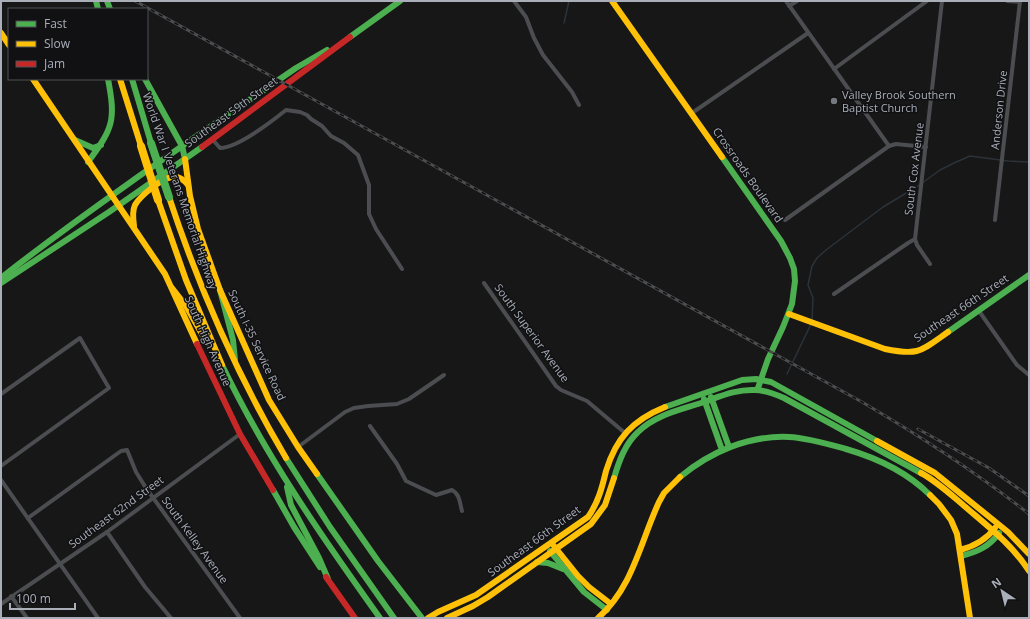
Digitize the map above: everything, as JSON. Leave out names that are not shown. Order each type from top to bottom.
[{"type":"main road","name":"Southeast 59th Street","points":[[1,282],[119,205],[214,140],[351,36],[400,1]]},
{"type":"main road","name":"Crossroads Boulevard","points":[[612,1],[781,241],[792,261],[795,269],[795,288],[789,314],[768,360],[758,388]]},
{"type":"main road","points":[[1,33],[8,44]]},
{"type":"main road","name":"Southeast 59th Street","points":[[1,279],[57,234],[111,195],[296,68],[351,36]]},
{"type":"main road","name":"South High Avenue","points":[[34,80],[158,263],[172,288],[206,364],[240,434],[294,526],[355,618]]},
{"type":"main road","points":[[88,162],[101,145],[110,129],[113,113],[108,80]]},
{"type":"main road","name":"World War I Veterans Memorial Highway","points":[[120,80],[158,200],[188,286],[200,318],[226,372],[261,440],[286,482],[380,618]]},
{"type":"main road","name":"World War I Veterans Memorial Highway","points":[[132,80],[169,197],[200,286],[236,367],[263,420],[294,472],[394,618]]},
{"type":"main road","name":"South I-35 Service Road","points":[[145,80],[182,146],[186,159],[188,186],[198,229],[220,290],[257,375],[298,447],[378,561],[422,618]]},
{"type":"main road","points":[[75,140],[93,148],[101,145]]},
{"type":"main road","points":[[134,227],[133,217],[135,206],[140,197],[168,178],[173,177],[184,180],[188,186]]},
{"type":"main road","name":"Southeast 66th Street","points":[[789,314],[885,348],[911,353],[920,351],[930,345],[1029,275]]},
{"type":"main road","points":[[172,288],[186,306],[193,320],[226,372]]},
{"type":"main road","points":[[220,290],[233,340],[236,367]]},
{"type":"main road","name":"Southeast 66th Street","points":[[428,618],[476,595],[592,524],[601,512],[608,498],[621,454],[632,437],[639,430],[656,418],[742,380],[751,378],[761,379]]},
{"type":"main road","points":[[761,379],[771,382],[935,473],[1000,525],[1016,539],[1029,554]]},
{"type":"main road","points":[[758,388],[784,398],[927,476],[942,487],[1014,550],[1022,559],[1029,571]]},
{"type":"main road","name":"Southeast 66th Street","points":[[446,618],[477,604],[538,562],[551,548],[592,511],[599,498],[614,450],[625,433],[634,424],[651,412],[707,396],[758,388]]},
{"type":"main road","points":[[707,396],[726,449]]},
{"type":"main road","points":[[598,618],[617,598],[625,584],[655,510],[664,493],[687,471],[703,460],[726,449],[752,440],[782,437],[808,440],[863,453],[894,468],[924,489],[941,507],[952,522],[961,553],[970,618]]},
{"type":"main road","points":[[286,482],[290,505],[319,558],[328,579]]},
{"type":"main road","points":[[961,553],[981,551],[988,546],[1000,525]]},
{"type":"main road","points":[[551,548],[609,607]]},
{"type":"main road","points":[[551,548],[566,571],[584,592],[609,607]]},
{"type":"main road","points":[[538,562],[554,564],[566,571]]},
{"type":"street","points":[[514,1],[526,17],[534,38],[543,55],[572,92],[579,105]]},
{"type":"street","points":[[786,1],[890,146]]},
{"type":"street","points":[[789,6],[797,1]]},
{"type":"street","points":[[834,69],[926,1]]},
{"type":"street","name":"South Cox Avenue","points":[[915,239],[942,1]]},
{"type":"street","points":[[1007,1],[1020,2]]},
{"type":"street","name":"Anderson Drive","points":[[995,220],[1020,2]]},
{"type":"street","points":[[692,113],[808,33]]},
{"type":"street","points":[[214,140],[220,148],[226,148],[250,135],[286,110],[300,112],[307,115],[322,126],[331,136],[344,143],[358,155],[369,186],[369,214],[376,230],[402,269]]},
{"type":"street","points":[[785,220],[890,146],[896,144],[926,147]]},
{"type":"street","points":[[834,294],[915,239],[917,245],[930,264]]},
{"type":"street","name":"South Superior Avenue","points":[[484,283],[556,386],[561,390],[587,401],[625,433]]},
{"type":"street","points":[[979,310],[1015,363],[1029,376]]},
{"type":"street","points":[[1,394],[80,338],[109,388],[1,466]]},
{"type":"street","points":[[298,447],[345,412],[354,408],[397,404],[409,399],[444,375]]},
{"type":"street","points":[[370,426],[397,464],[406,481],[436,495],[452,490],[456,492],[462,512]]},
{"type":"street","name":"Southeast 62nd Street","points":[[1,604],[107,532],[240,434]]},
{"type":"street","name":"South Kelley Avenue","points":[[28,518],[121,451],[127,450],[136,472],[240,618]]},
{"type":"street","points":[[1,480],[98,618]]},
{"type":"street","points":[[107,532],[145,587],[171,618]]},
{"type":"street","points":[[11,596],[27,618]]},
{"type":"waterway","points":[[564,23],[569,1]]},
{"type":"waterway","points":[[812,320],[813,298],[808,285],[812,266],[817,258],[883,207],[918,186],[940,170],[970,156],[1029,162]]},
{"type":"waterway","points":[[787,374],[811,324]]},
{"type":"railway","points":[[135,1],[148,8]]},
{"type":"railway","points":[[148,8],[862,402],[947,455],[1029,514]]},
{"type":"railway","points":[[918,429],[989,468],[1029,496]]},
{"type":"traffic: fast","points":[[96,1],[98,8]]},
{"type":"traffic: fast","points":[[107,1],[110,8]]},
{"type":"traffic: fast","points":[[350,37],[400,1]]},
{"type":"traffic: fast","points":[[2,277],[148,170],[296,68],[327,50]]},
{"type":"traffic: fast","points":[[88,162],[103,141],[110,124],[112,105],[108,80]]},
{"type":"traffic: fast","points":[[132,80],[151,143]]},
{"type":"traffic: fast","points":[[146,80],[182,146],[185,159]]},
{"type":"traffic: fast","points":[[75,140],[93,148],[101,145]]},
{"type":"traffic: fast","points":[[151,143],[169,197]]},
{"type":"traffic: fast","points":[[1,283],[109,212],[202,147]]},
{"type":"traffic: fast","points":[[722,157],[781,241],[794,269],[795,281],[792,304],[768,359],[758,388]]},
{"type":"traffic: fast","points":[[948,332],[1029,275]]},
{"type":"traffic: fast","points":[[220,290],[233,340],[235,360]]},
{"type":"traffic: fast","points":[[222,365],[257,431],[295,495],[380,618]]},
{"type":"traffic: fast","points":[[665,407],[742,380],[756,379],[771,382],[877,441]]},
{"type":"traffic: fast","points":[[614,478],[620,459],[629,442],[638,432],[652,421],[721,396],[748,390],[766,391],[784,398],[921,473]]},
{"type":"traffic: fast","points":[[711,397],[729,447]]},
{"type":"traffic: fast","points":[[704,399],[722,450]]},
{"type":"traffic: fast","points":[[680,477],[704,460],[731,447],[759,439],[789,437],[825,443],[880,461],[912,479],[930,495]]},
{"type":"traffic: fast","points":[[286,458],[330,527],[394,618]]},
{"type":"traffic: fast","points":[[317,474],[378,561],[422,618]]},
{"type":"traffic: fast","points":[[287,487],[291,505],[319,558],[328,579]]},
{"type":"traffic: fast","points":[[273,490],[294,527],[320,567]]},
{"type":"traffic: fast","points":[[961,556],[972,553],[987,545],[999,533]]},
{"type":"traffic: fast","points":[[550,551],[584,592],[607,610]]},
{"type":"traffic: fast","points":[[537,562],[548,563],[563,569]]},
{"type":"traffic: slow","points":[[612,1],[722,157]]},
{"type":"traffic: slow","points":[[1,33],[8,44]]},
{"type":"traffic: slow","points":[[34,80],[165,274],[197,344]]},
{"type":"traffic: slow","points":[[120,80],[141,146]]},
{"type":"traffic: slow","points":[[141,146],[158,200]]},
{"type":"traffic: slow","points":[[185,159],[190,196],[198,229],[220,290],[269,400],[298,447],[317,474]]},
{"type":"traffic: slow","points":[[134,226],[134,207],[141,197],[152,188],[172,177],[177,177],[188,185]]},
{"type":"traffic: slow","points":[[169,197],[206,298],[220,330],[251,395],[286,458]]},
{"type":"traffic: slow","points":[[158,200],[186,280],[222,365]]},
{"type":"traffic: slow","points":[[172,288],[186,306],[207,343]]},
{"type":"traffic: slow","points":[[789,314],[885,349],[896,351],[913,352],[925,348],[948,332]]},
{"type":"traffic: slow","points":[[428,618],[476,595],[588,517],[599,495],[610,459],[621,440],[635,424],[665,407]]},
{"type":"traffic: slow","points":[[877,441],[935,473],[1008,532],[1029,554]]},
{"type":"traffic: slow","points":[[921,473],[942,487],[1007,543],[1029,571]]},
{"type":"traffic: slow","points":[[598,618],[620,593],[628,578],[659,502],[664,493],[680,477]]},
{"type":"traffic: slow","points":[[447,618],[488,597],[591,524],[605,505],[614,478]]},
{"type":"traffic: slow","points":[[930,495],[951,520],[957,534],[970,618]]},
{"type":"traffic: slow","points":[[960,550],[971,547],[980,542],[995,528]]},
{"type":"traffic: slow","points":[[554,546],[578,576],[589,587],[611,604]]},
{"type":"traffic: jam","points":[[202,147],[350,37]]},
{"type":"traffic: jam","points":[[197,344],[240,434],[273,490]]},
{"type":"traffic: jam","points":[[326,577],[355,618]]},
{"type":"place","name":"Valley Brook Southern Baptist Church","points":[[834,101]]}]
